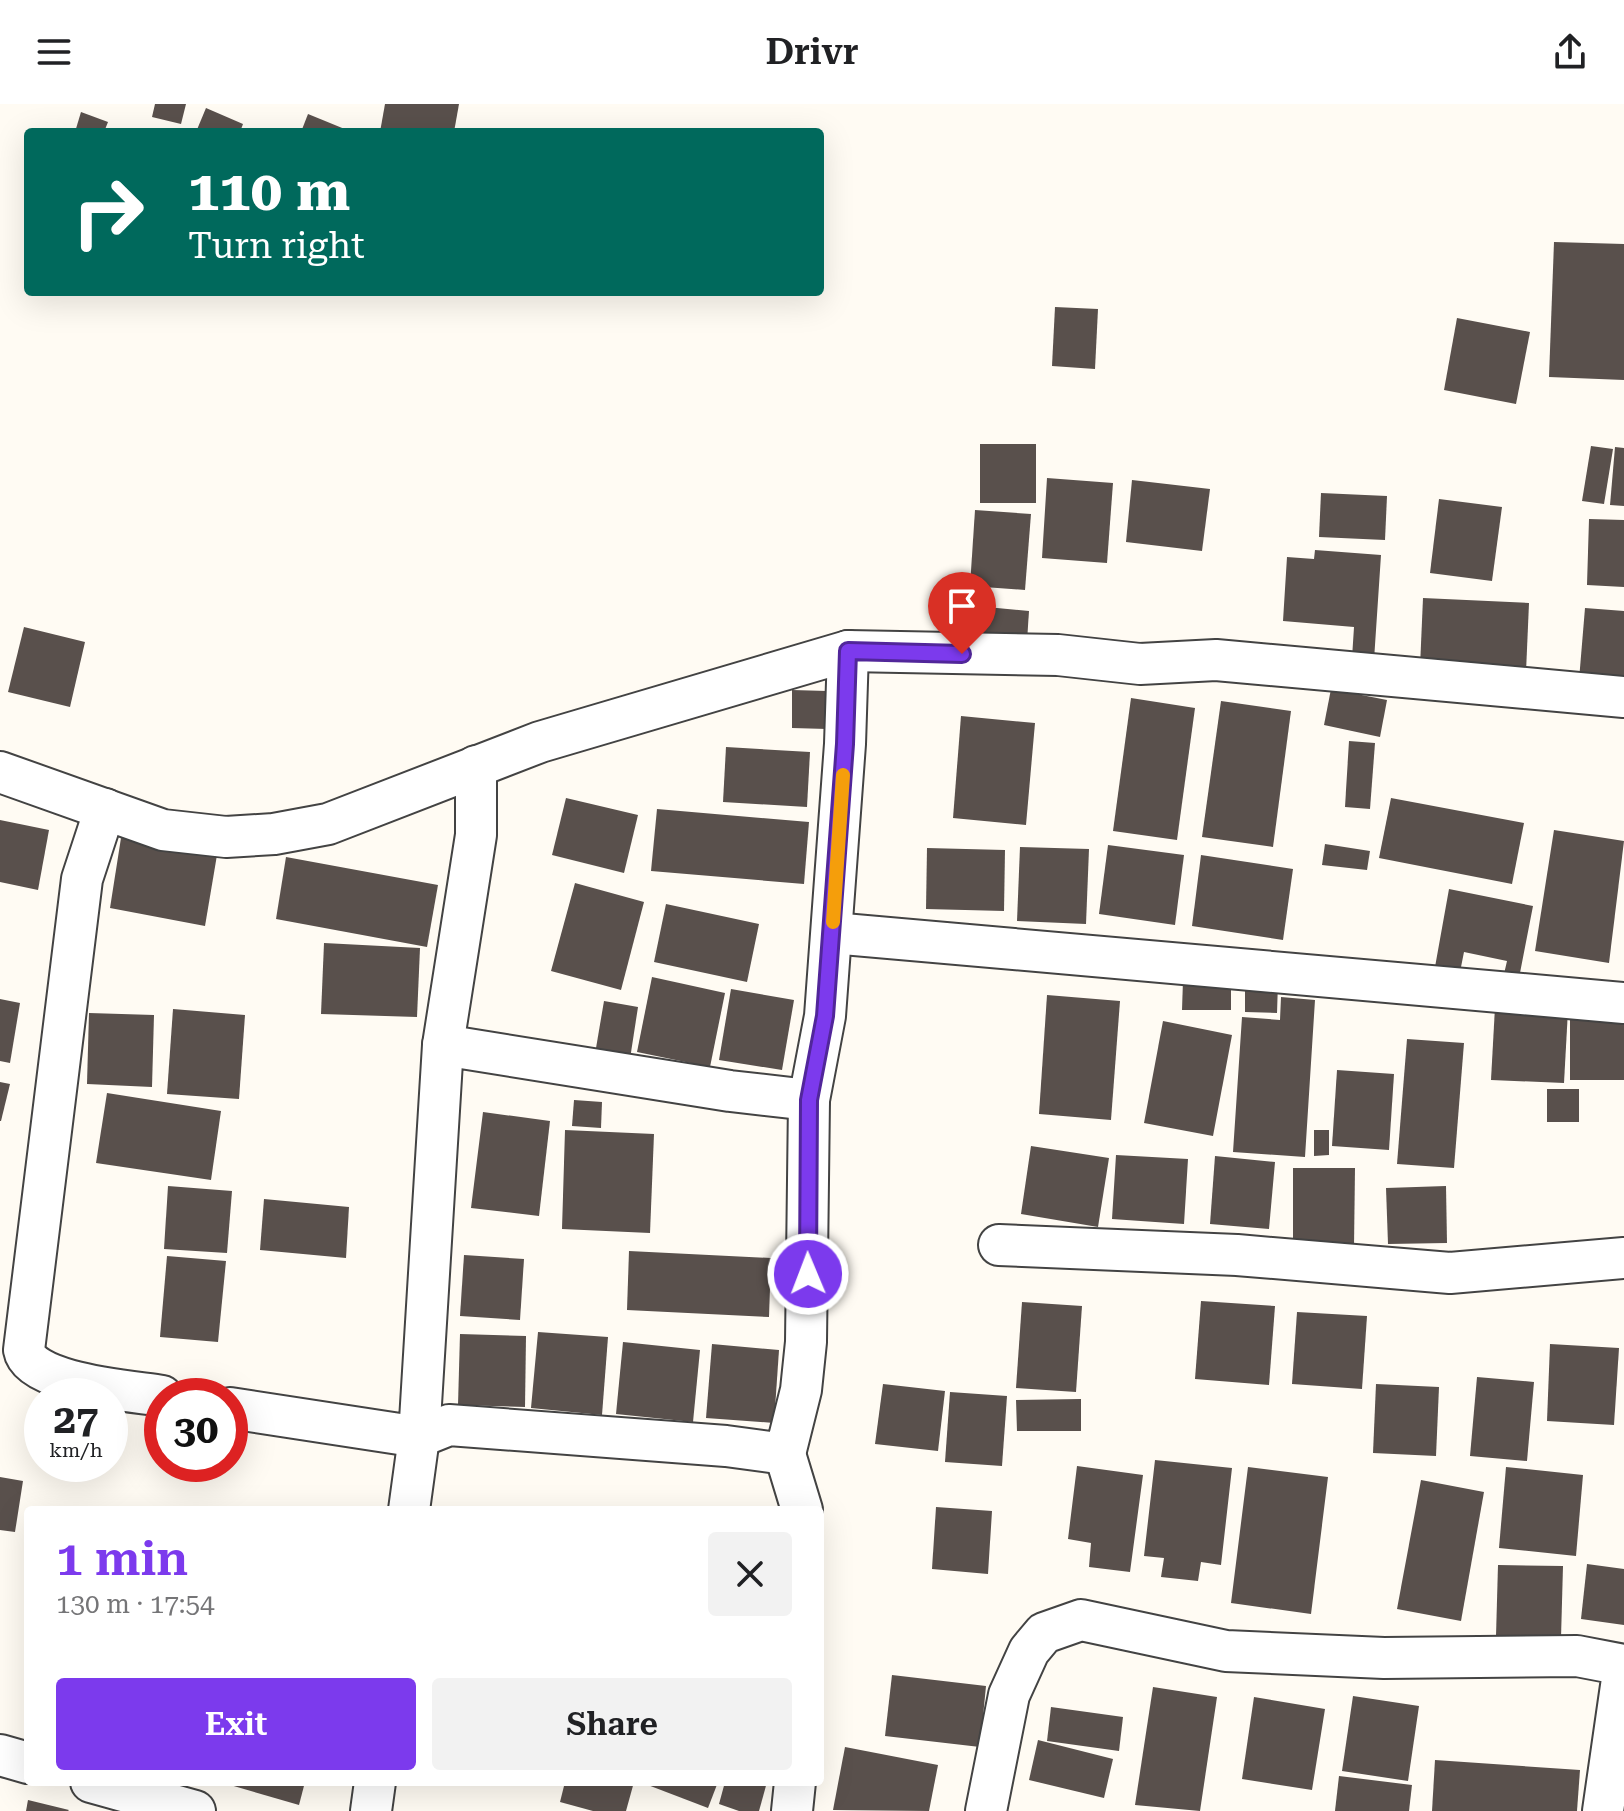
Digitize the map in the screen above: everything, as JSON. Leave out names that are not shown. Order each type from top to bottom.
[{"type":"street","points":[[801,1506],[785,1454],[801,1390],[806,1342],[809,1100],[825,1016],[848,651]]},
{"type":"street","points":[[0,772],[163,830],[226,837],[274,834],[328,824],[540,742],[848,651],[1058,655],[1140,664],[1216,660],[1624,697]]},
{"type":"street","points":[[410,1506],[419,1437],[443,1045],[476,835],[476,766]]},
{"type":"street","points":[[105,809],[82,879],[12,1359],[53,1376],[144,1393]]},
{"type":"street","points":[[832,933],[1624,1003]]},
{"type":"street","points":[[443,1045],[730,1091],[809,1100]]},
{"type":"street","points":[[999,1245],[1237,1255],[1450,1273],[1624,1258]]},
{"type":"street","points":[[248,1411],[419,1437],[449,1425],[726,1446],[785,1454]]},
{"type":"street","points":[[986,1811],[1009,1695],[1029,1651],[1044,1633],[1081,1620],[1226,1651],[1384,1658],[1577,1656],[1624,1665],[1603,1811]]},
{"type":"street","points":[[0,1755],[24,1762]]},
{"type":"street","points":[[105,1786],[195,1811]]},
{"type":"street","points":[[371,1811],[374,1786]]},
{"type":"street","points":[[792,1811],[795,1786]]},
{"type":"building","points":[[155,104],[186,104],[181,124],[152,117]]},
{"type":"building","points":[[385,104],[459,104],[455,128],[381,128]]},
{"type":"building","points":[[206,108],[243,124],[242,128],[198,128]]},
{"type":"building","points":[[81,112],[108,122],[106,128],[76,128]]},
{"type":"building","points":[[308,114],[342,128],[303,128]]},
{"type":"building","points":[[1554,242],[1624,244],[1624,380],[1549,377]]},
{"type":"building","points":[[1055,307],[1098,309],[1095,369],[1052,366]]},
{"type":"building","points":[[1457,318],[1530,332],[1516,404],[1444,390]]},
{"type":"building","points":[[980,444],[1036,444],[1036,503],[980,503]]},
{"type":"building","points":[[1591,446],[1613,449],[1604,504],[1582,501]]},
{"type":"building","points":[[1615,447],[1624,448],[1624,506],[1610,505]]},
{"type":"building","points":[[1047,478],[1113,483],[1107,563],[1042,558]]},
{"type":"building","points":[[1132,480],[1210,489],[1202,551],[1126,542]]},
{"type":"building","points":[[1321,493],[1387,496],[1385,540],[1319,537]]},
{"type":"building","points":[[1439,499],[1502,507],[1492,581],[1430,573]]},
{"type":"building","points":[[975,510],[1031,514],[1025,590],[970,586]]},
{"type":"building","points":[[1589,519],[1624,520],[1624,587],[1587,585]]},
{"type":"building","points":[[1315,550],[1381,555],[1374,660],[1352,658],[1354,627],[1283,621],[1287,557],[1314,559]]},
{"type":"building","points":[[1423,598],[1529,603],[1526,672],[1420,667]]},
{"type":"building","points":[[976,606],[1029,611],[1027,641],[974,637]]},
{"type":"building","points":[[1585,608],[1624,611],[1624,684],[1579,680]]},
{"type":"building","points":[[24,627],[85,642],[70,707],[8,692]]},
{"type":"building","points":[[1331,689],[1387,700],[1380,737],[1324,725]]},
{"type":"building","points":[[792,690],[827,691],[827,729],[792,728]]},
{"type":"building","points":[[1131,698],[1195,708],[1177,840],[1113,831]]},
{"type":"building","points":[[1221,701],[1291,711],[1273,847],[1202,837]]},
{"type":"building","points":[[961,716],[1035,723],[1026,825],[953,818]]},
{"type":"building","points":[[1349,741],[1375,743],[1370,809],[1345,807]]},
{"type":"building","points":[[726,747],[810,752],[807,807],[723,802]]},
{"type":"building","points":[[566,798],[638,815],[624,873],[552,855]]},
{"type":"building","points":[[1391,798],[1524,823],[1512,884],[1379,858]]},
{"type":"building","points":[[657,809],[809,822],[804,884],[651,871]]},
{"type":"building","points":[[0,820],[49,830],[38,890],[0,882]]},
{"type":"building","points":[[1554,830],[1624,841],[1609,963],[1535,951]]},
{"type":"building","points":[[121,838],[217,855],[205,926],[110,908]]},
{"type":"building","points":[[1325,844],[1370,851],[1367,870],[1322,865]]},
{"type":"building","points":[[1108,845],[1184,855],[1175,925],[1099,914]]},
{"type":"building","points":[[1020,847],[1089,849],[1086,924],[1017,921]]},
{"type":"building","points":[[927,848],[1005,850],[1004,911],[926,909]]},
{"type":"building","points":[[1201,855],[1293,869],[1283,940],[1192,926]]},
{"type":"building","points":[[286,857],[438,885],[427,947],[276,919]]},
{"type":"building","points":[[575,883],[644,902],[621,990],[551,971]]},
{"type":"building","points":[[1449,889],[1533,906],[1519,978],[1504,974],[1507,961],[1464,952],[1460,972],[1435,967]]},
{"type":"building","points":[[666,904],[759,924],[747,982],[654,962]]},
{"type":"building","points":[[324,943],[420,948],[417,1017],[321,1014]]},
{"type":"building","points":[[652,977],[725,993],[710,1067],[637,1052]]},
{"type":"building","points":[[1183,980],[1231,981],[1231,1010],[1182,1010]]},
{"type":"building","points":[[1245,981],[1278,981],[1277,1013],[1245,1012]]},
{"type":"building","points":[[731,989],[794,1000],[782,1070],[719,1060]]},
{"type":"building","points":[[1047,995],[1120,1001],[1111,1120],[1039,1114]]},
{"type":"building","points":[[1281,997],[1315,1000],[1305,1157],[1233,1152],[1242,1017],[1280,1020]]},
{"type":"building","points":[[0,999],[20,1003],[10,1063],[0,1061]]},
{"type":"building","points":[[604,1001],[638,1007],[630,1059],[595,1054]]},
{"type":"building","points":[[1495,1007],[1568,1010],[1564,1083],[1491,1080]]},
{"type":"building","points":[[173,1009],[245,1015],[239,1099],[167,1094]]},
{"type":"building","points":[[89,1013],[154,1015],[152,1087],[87,1084]]},
{"type":"building","points":[[1570,1017],[1624,1017],[1624,1080],[1570,1080]]},
{"type":"building","points":[[1163,1021],[1232,1035],[1213,1136],[1144,1123]]},
{"type":"building","points":[[1407,1039],[1464,1043],[1454,1168],[1397,1164]]},
{"type":"building","points":[[1337,1070],[1394,1074],[1389,1150],[1332,1146]]},
{"type":"building","points":[[0,1082],[10,1084],[1,1121],[0,1121]]},
{"type":"building","points":[[1547,1089],[1579,1089],[1579,1122],[1547,1122]]},
{"type":"building","points":[[107,1093],[221,1111],[211,1180],[96,1163]]},
{"type":"building","points":[[574,1100],[602,1102],[601,1128],[572,1126]]},
{"type":"building","points":[[483,1112],[550,1121],[539,1216],[471,1208]]},
{"type":"building","points":[[565,1130],[654,1134],[650,1233],[562,1229]]},
{"type":"building","points":[[1314,1130],[1329,1130],[1329,1155],[1314,1156]]},
{"type":"building","points":[[1031,1146],[1109,1158],[1098,1227],[1021,1214]]},
{"type":"building","points":[[1116,1155],[1188,1159],[1184,1224],[1112,1219]]},
{"type":"building","points":[[1215,1156],[1275,1162],[1269,1229],[1210,1224]]},
{"type":"building","points":[[1293,1168],[1355,1168],[1354,1247],[1293,1247]]},
{"type":"building","points":[[168,1186],[232,1191],[227,1253],[164,1249]]},
{"type":"building","points":[[1446,1186],[1447,1243],[1388,1244],[1386,1188]]},
{"type":"building","points":[[264,1199],[349,1207],[346,1258],[260,1250]]},
{"type":"building","points":[[629,1251],[771,1258],[769,1317],[627,1310]]},
{"type":"building","points":[[464,1255],[524,1259],[520,1320],[460,1316]]},
{"type":"building","points":[[167,1256],[226,1261],[218,1342],[160,1337]]},
{"type":"building","points":[[1201,1301],[1275,1306],[1269,1385],[1195,1379]]},
{"type":"building","points":[[1022,1302],[1082,1306],[1076,1392],[1016,1388]]},
{"type":"building","points":[[1297,1312],[1367,1316],[1362,1389],[1292,1384]]},
{"type":"building","points":[[538,1332],[608,1337],[602,1415],[531,1408]]},
{"type":"building","points":[[460,1334],[526,1336],[525,1407],[458,1405]]},
{"type":"building","points":[[623,1342],[700,1350],[693,1422],[616,1414]]},
{"type":"building","points":[[712,1344],[779,1350],[774,1423],[706,1418]]},
{"type":"building","points":[[1550,1344],[1619,1348],[1614,1425],[1547,1421]]},
{"type":"building","points":[[1477,1377],[1534,1382],[1527,1461],[1470,1456]]},
{"type":"building","points":[[883,1384],[945,1391],[938,1451],[875,1444]]},
{"type":"building","points":[[1376,1384],[1439,1387],[1436,1456],[1373,1453]]},
{"type":"building","points":[[950,1392],[1007,1396],[1002,1466],[945,1462]]},
{"type":"building","points":[[1081,1399],[1081,1431],[1017,1431],[1016,1400]]},
{"type":"building","points":[[1155,1460],[1232,1468],[1221,1565],[1201,1562],[1198,1581],[1161,1577],[1164,1558],[1144,1556]]},
{"type":"building","points":[[1077,1466],[1143,1475],[1130,1572],[1089,1567],[1091,1543],[1068,1539]]},
{"type":"building","points":[[1248,1467],[1328,1477],[1311,1614],[1231,1603]]},
{"type":"building","points":[[1506,1467],[1583,1475],[1576,1556],[1499,1548]]},
{"type":"building","points":[[0,1477],[23,1481],[15,1532],[0,1530]]},
{"type":"building","points":[[1421,1480],[1484,1492],[1461,1621],[1397,1609]]},
{"type":"building","points":[[936,1507],[992,1511],[988,1574],[932,1569]]},
{"type":"building","points":[[1587,1564],[1624,1569],[1624,1625],[1581,1619]]},
{"type":"building","points":[[1498,1565],[1563,1566],[1561,1638],[1496,1636]]},
{"type":"building","points":[[892,1675],[986,1686],[980,1747],[885,1736]]},
{"type":"building","points":[[1153,1687],[1217,1697],[1200,1811],[1135,1805]]},
{"type":"building","points":[[1353,1696],[1419,1706],[1408,1781],[1342,1771]]},
{"type":"building","points":[[1254,1697],[1325,1709],[1312,1790],[1242,1779]]},
{"type":"building","points":[[1051,1707],[1123,1717],[1119,1751],[1047,1741]]},
{"type":"building","points":[[1038,1740],[1113,1759],[1104,1798],[1029,1780]]},
{"type":"building","points":[[845,1747],[938,1765],[929,1811],[833,1810]]},
{"type":"building","points":[[1435,1760],[1580,1770],[1577,1811],[1432,1811]]},
{"type":"building","points":[[1339,1776],[1412,1785],[1409,1811],[1335,1811]]},
{"type":"building","points":[[234,1786],[304,1786],[299,1805]]},
{"type":"building","points":[[564,1786],[633,1786],[626,1811],[593,1811],[560,1802]]},
{"type":"building","points":[[650,1786],[716,1786],[708,1808]]},
{"type":"building","points":[[724,1786],[766,1786],[759,1811],[739,1811],[719,1804]]},
{"type":"building","points":[[28,1800],[69,1810],[26,1811]]},
{"type":"slow traffic","points":[[833,922],[843,775]]},
{"type":"route","points":[[808,1274],[806,1191],[809,1100],[825,1016],[845,744],[848,651],[962,654]]}]
